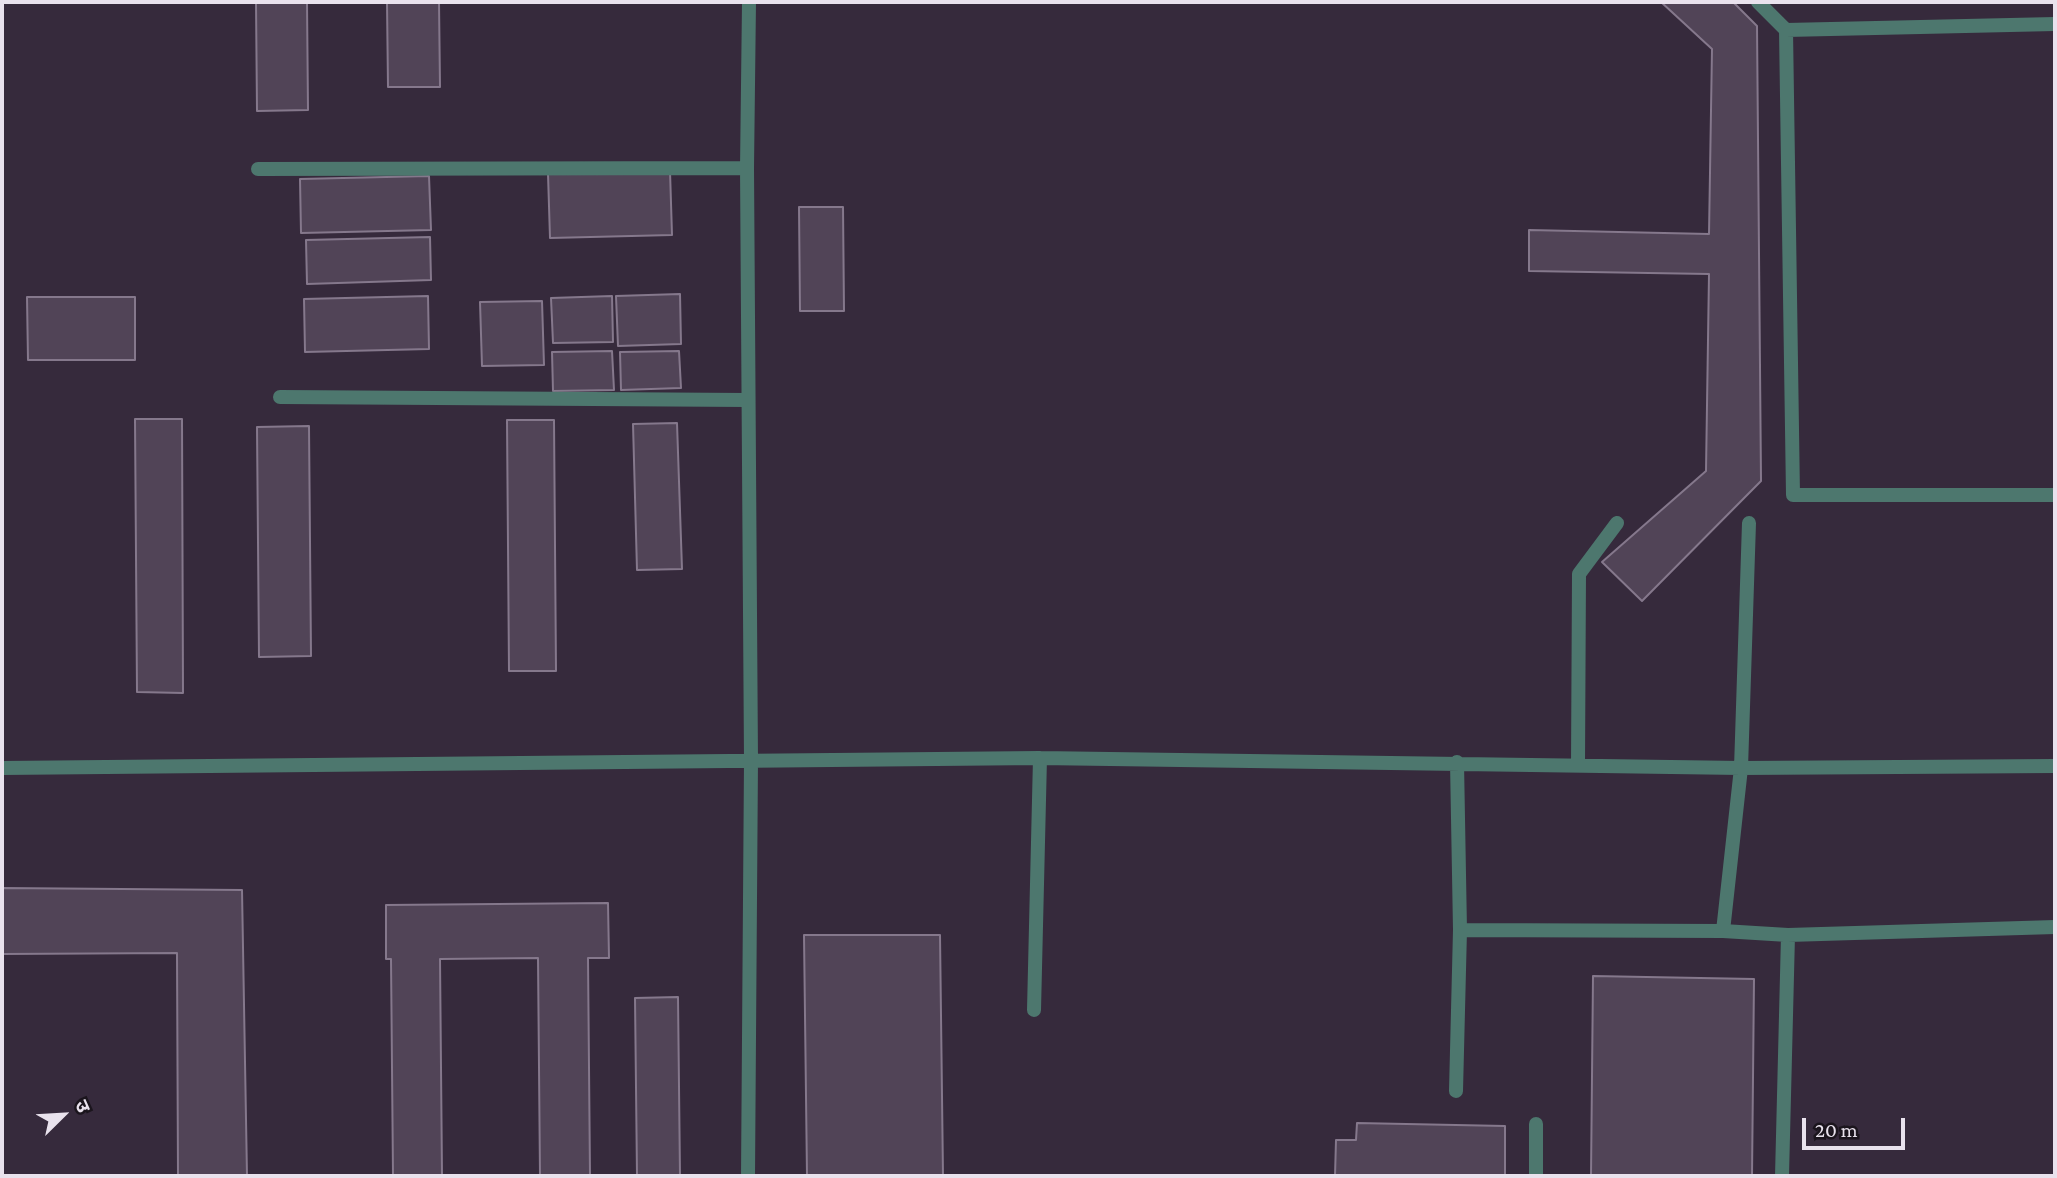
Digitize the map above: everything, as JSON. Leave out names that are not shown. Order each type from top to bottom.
[{"type":"street","points":[[748,1176],[751,760],[747,400],[749,2]]},
{"type":"street","points":[[1759,2],[1786,30],[1793,495],[2055,495]]},
{"type":"street","points":[[1786,30],[2055,24]]},
{"type":"street","points":[[258,169],[747,168]]},
{"type":"street","points":[[280,397],[747,400]]},
{"type":"street","points":[[1578,764],[1579,574],[1618,523]]},
{"type":"street","points":[[1723,931],[1741,768],[1749,523]]},
{"type":"street","points":[[1034,1010],[1040,758]]},
{"type":"street","points":[[2,768],[1040,758],[1741,768],[2055,766]]},
{"type":"street","points":[[1456,1091],[1460,930],[1457,762]]},
{"type":"street","points":[[1460,930],[1723,931],[1788,935],[2055,927]]},
{"type":"street","points":[[1782,1176],[1788,935]]},
{"type":"street","points":[[1536,1124],[1536,1176]]},
{"type":"building","points":[[256,2],[307,2],[308,110],[257,111]]},
{"type":"building","points":[[387,2],[439,2],[440,87],[388,87]]},
{"type":"building","points":[[1661,2],[1733,2],[1757,26],[1761,481],[1642,601],[1602,562],[1706,471],[1709,274],[1529,271],[1529,230],[1709,234],[1712,49]]},
{"type":"building","points":[[670,171],[672,235],[550,238],[548,174]]},
{"type":"building","points":[[429,176],[431,230],[301,233],[300,179]]},
{"type":"building","points":[[799,207],[843,207],[844,311],[800,311]]},
{"type":"building","points":[[430,237],[431,280],[307,284],[306,240]]},
{"type":"building","points":[[680,294],[681,344],[618,346],[616,296]]},
{"type":"building","points":[[428,296],[429,349],[305,352],[304,299]]},
{"type":"building","points":[[612,296],[613,342],[553,343],[551,298]]},
{"type":"building","points":[[27,297],[135,297],[135,360],[28,360]]},
{"type":"building","points":[[542,301],[544,365],[482,366],[480,302]]},
{"type":"building","points":[[612,351],[614,390],[553,391],[552,352]]},
{"type":"building","points":[[679,351],[681,388],[621,390],[620,352]]},
{"type":"building","points":[[135,419],[182,419],[183,693],[137,692]]},
{"type":"building","points":[[507,420],[554,420],[556,671],[509,671]]},
{"type":"building","points":[[677,423],[682,569],[637,570],[633,424]]},
{"type":"building","points":[[309,426],[311,656],[259,657],[257,427]]},
{"type":"building","points":[[2,888],[242,890],[247,1176],[178,1176],[177,953],[2,954]]},
{"type":"building","points":[[608,903],[609,958],[588,958],[590,1176],[540,1176],[538,958],[440,959],[442,1176],[393,1176],[391,959],[386,959],[386,905]]},
{"type":"building","points":[[804,935],[940,935],[943,1176],[807,1176]]},
{"type":"building","points":[[1593,976],[1754,979],[1752,1176],[1591,1176]]},
{"type":"building","points":[[678,997],[680,1176],[637,1176],[635,998]]},
{"type":"building","points":[[1357,1123],[1505,1126],[1505,1176],[1335,1176],[1336,1140],[1356,1140]]}]
